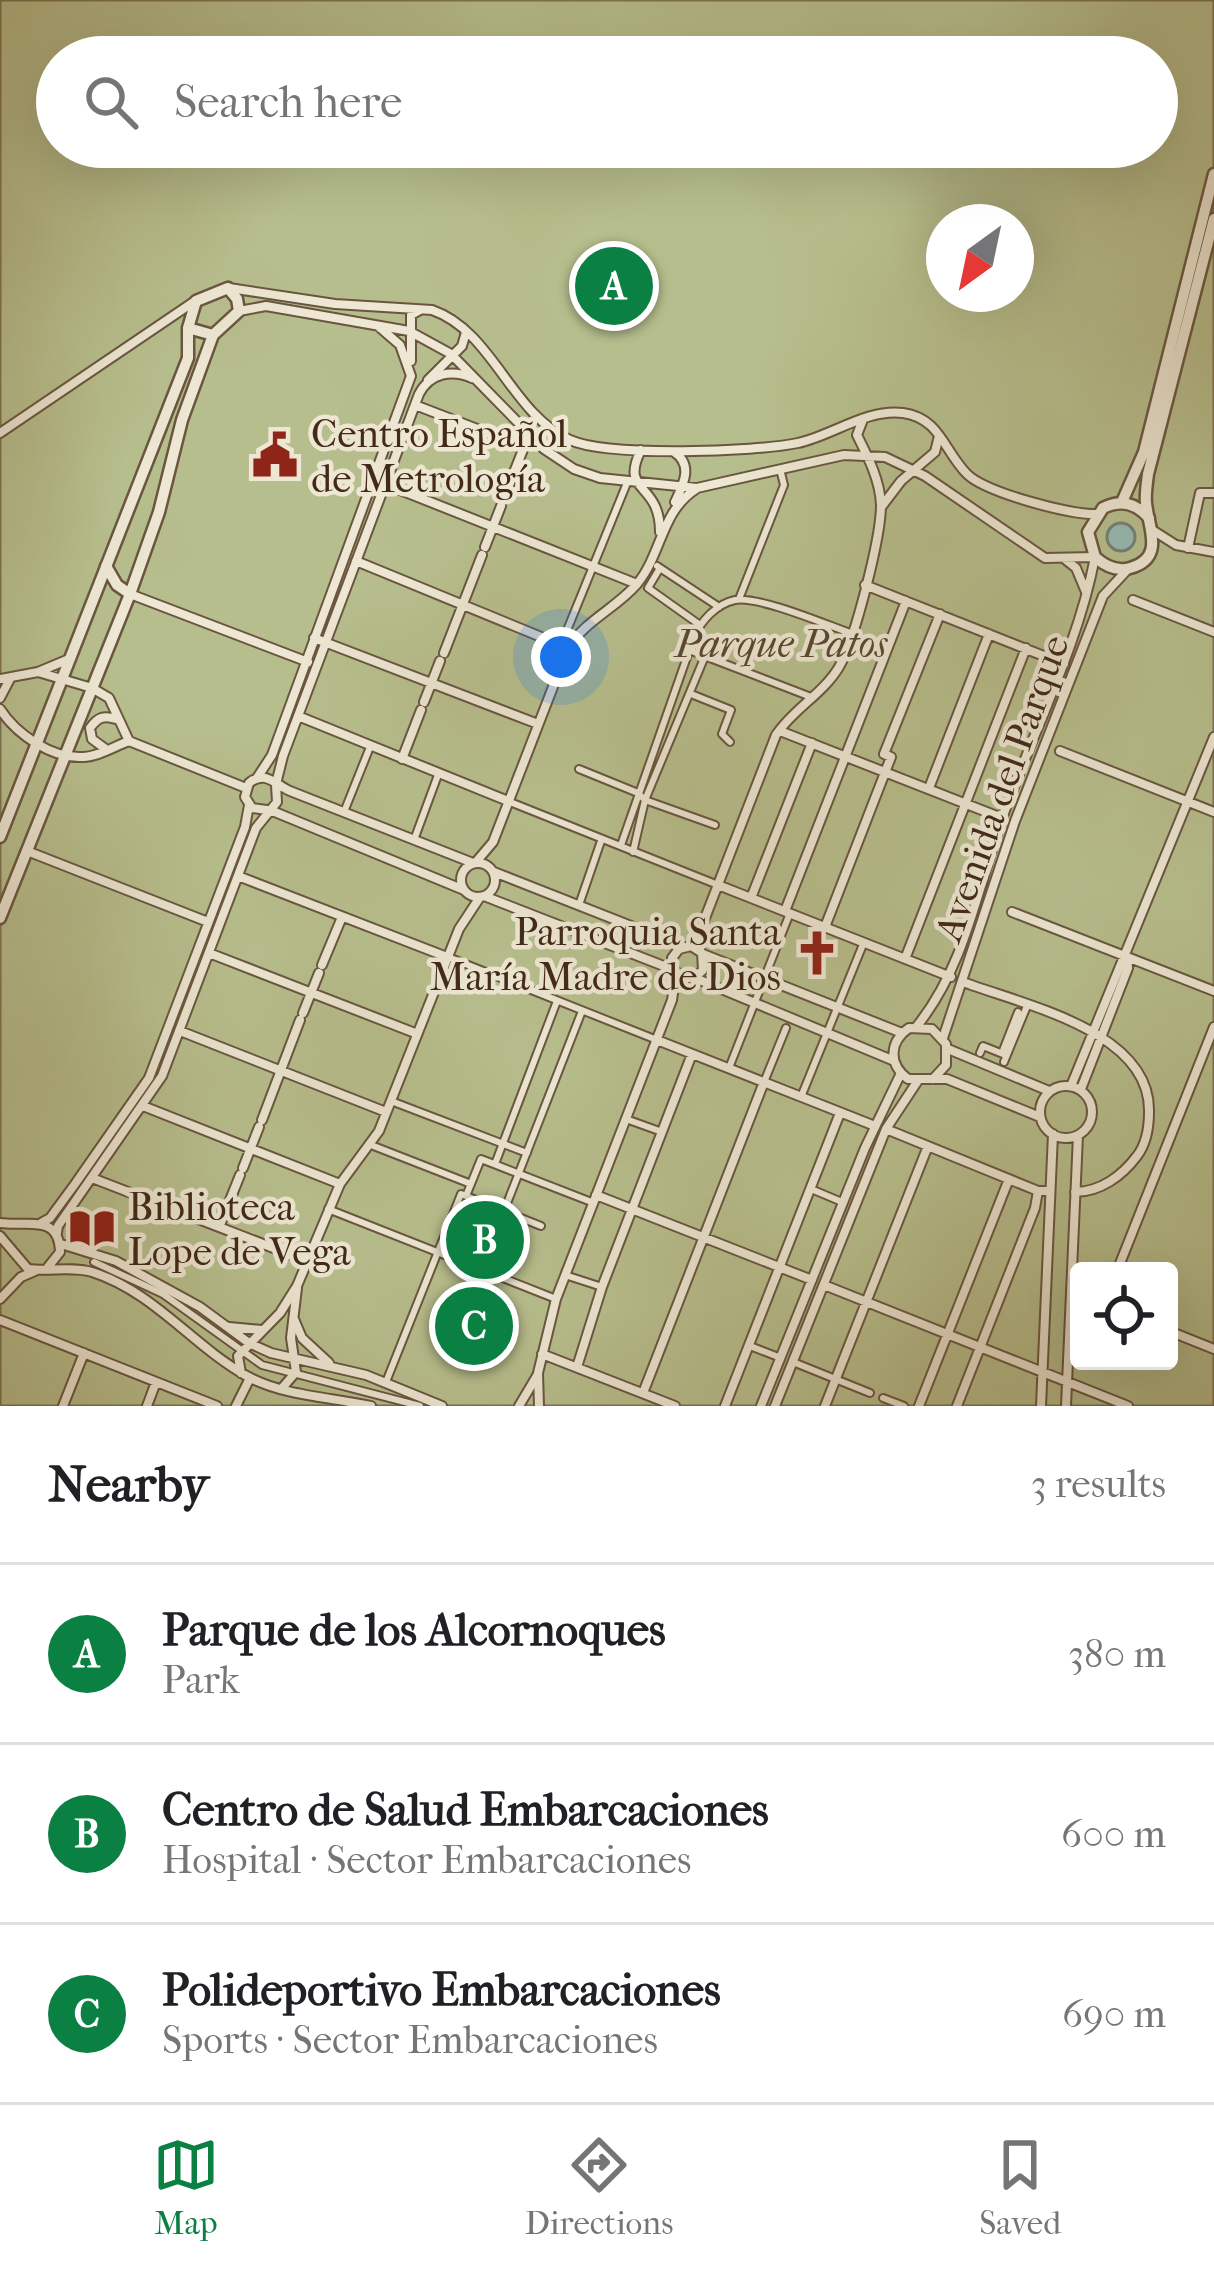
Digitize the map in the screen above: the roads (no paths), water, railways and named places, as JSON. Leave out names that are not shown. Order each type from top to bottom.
[{"type":"street","points":[[0,433],[196,301],[228,288],[447,315],[554,431],[586,446],[669,450],[798,443],[901,412],[928,422],[940,433],[968,476],[1072,515],[1096,514],[1121,502],[1144,452],[1214,174]]},
{"type":"street","points":[[1148,556],[1154,531],[1145,500],[1148,474],[1214,219]]},
{"type":"street","points":[[228,288],[239,311]]},
{"type":"street","points":[[0,837],[30,759],[42,744],[70,658],[188,358],[188,328],[196,301]]},
{"type":"street","points":[[0,918],[130,594],[159,512],[192,387],[213,335],[239,311],[266,306],[409,332],[451,354],[532,438],[574,469],[627,483],[697,488],[844,455],[867,455],[915,471],[1045,558],[1095,557],[1112,568],[1130,568],[1176,545]]},
{"type":"street","points":[[246,788],[272,755],[411,376],[411,315],[422,309]]},
{"type":"street","points":[[157,328],[166,325],[213,335]]},
{"type":"street","points":[[377,325],[400,345],[411,376]]},
{"type":"street","points":[[3,1295],[21,1277],[57,1260],[59,1239],[92,1178],[162,1076],[256,828],[279,797],[276,784],[298,716],[415,405],[424,386],[462,346],[466,332]]},
{"type":"street","points":[[424,386],[450,373],[478,382]]},
{"type":"street","points":[[415,405],[524,447]]},
{"type":"street","points":[[539,1406],[538,1373],[556,1299],[672,1000],[672,958],[700,931],[779,730],[838,668],[854,634],[881,507],[877,478],[857,435],[863,421]]},
{"type":"street","points":[[881,507],[901,481],[934,452],[940,433]]},
{"type":"street","points":[[402,760],[524,447],[532,438]]},
{"type":"street","points":[[641,450],[632,470],[656,500],[660,536]]},
{"type":"street","points":[[564,647],[637,584],[650,562],[682,487],[685,464],[669,450]]},
{"type":"street","points":[[739,599],[784,485],[780,470]]},
{"type":"street","points":[[461,923],[494,887],[493,842],[627,483]]},
{"type":"street","points":[[386,484],[637,584]]},
{"type":"street","points":[[673,509],[697,488]]},
{"type":"street","points":[[1188,548],[1199,494],[1214,494]]},
{"type":"street","points":[[1121,502],[1142,509],[1149,518]]},
{"type":"street","points":[[1095,557],[1088,532],[1096,514]]},
{"type":"street","points":[[1154,531],[1176,545],[1214,552]]},
{"type":"street","name":"Avenida del Parque","points":[[917,1026],[951,978],[1002,818],[1088,601],[1095,557]]},
{"type":"street","points":[[1064,559],[1076,568],[1088,601]]},
{"type":"street","points":[[356,561],[564,647]]},
{"type":"street","points":[[650,562],[719,607]]},
{"type":"street","points":[[106,566],[117,585],[130,594],[317,663]]},
{"type":"street","points":[[660,568],[648,588],[700,625]]},
{"type":"street","name":"Avenida del Parque","points":[[943,1038],[1018,814],[1103,596],[1130,568]]},
{"type":"street","points":[[865,585],[1064,664]]},
{"type":"street","points":[[633,851],[642,796],[700,625],[719,607],[739,599],[854,634]]},
{"type":"street","points":[[1133,599],[1214,632]]},
{"type":"street","points":[[729,1068],[906,602]]},
{"type":"street","points":[[825,927],[891,757],[884,754],[940,614]]},
{"type":"street","points":[[929,788],[989,634]]},
{"type":"street","points":[[314,638],[538,724]]},
{"type":"street","points":[[905,958],[1026,648]]},
{"type":"street","points":[[689,650],[811,697]]},
{"type":"street","points":[[620,845],[705,656]]},
{"type":"street","points":[[0,698],[5,678],[38,672],[70,658]]},
{"type":"street","points":[[100,669],[129,741],[246,788]]},
{"type":"street","points":[[38,672],[66,678],[109,698]]},
{"type":"street","points":[[66,678],[85,706]]},
{"type":"street","points":[[691,694],[731,710],[722,734],[730,742]]},
{"type":"street","points":[[0,709],[30,759]]},
{"type":"street","points":[[298,716],[951,978]]},
{"type":"street","points":[[107,749],[92,739],[90,728],[96,719],[118,719]]},
{"type":"street","points":[[779,730],[1002,818]]},
{"type":"street","points":[[19,734],[66,755],[88,758]]},
{"type":"street","points":[[42,744],[74,734]]},
{"type":"street","points":[[1076,1088],[1128,968],[1127,957],[1214,736]]},
{"type":"street","points":[[58,774],[129,741]]},
{"type":"street","points":[[751,898],[812,742]]},
{"type":"street","points":[[344,812],[370,747]]},
{"type":"street","points":[[1060,751],[1214,812]]},
{"type":"street","points":[[580,769],[715,825]]},
{"type":"street","points":[[414,840],[438,775]]},
{"type":"street","points":[[257,778],[265,777],[902,1033]]},
{"type":"street","points":[[41,1223],[75,1184],[148,1078],[249,806],[246,788]]},
{"type":"street","points":[[249,806],[827,1033],[893,1061],[901,1073],[917,1082],[947,1079],[1040,1117],[1052,1134],[1041,1406]]},
{"type":"street","points":[[579,905],[602,839]]},
{"type":"street","points":[[279,1388],[295,1375],[297,1286],[340,1184],[371,1145],[391,1101],[461,923],[462,874],[493,842]]},
{"type":"street","points":[[27,851],[208,922]]},
{"type":"street","points":[[238,876],[875,1126]]},
{"type":"street","points":[[1012,912],[1214,992]]},
{"type":"street","points":[[220,1226],[342,916]]},
{"type":"street","points":[[672,1000],[703,970],[700,931]]},
{"type":"street","points":[[801,1097],[864,942]]},
{"type":"street","points":[[209,953],[415,1033]]},
{"type":"street","points":[[963,982],[1022,1009],[1097,1034],[1135,1064],[1150,1094],[1149,1131],[1139,1155],[1112,1182],[1075,1192]]},
{"type":"street","points":[[495,1164],[557,1001]]},
{"type":"street","points":[[980,1053],[983,1046],[1004,1057],[1022,1009]]},
{"type":"street","points":[[504,1211],[582,1011]]},
{"type":"street","points":[[893,1061],[894,1046],[902,1033],[917,1026],[932,1029],[948,1049],[946,1065],[933,1079]]},
{"type":"street","points":[[1122,1262],[1214,1027]]},
{"type":"street","points":[[644,1394],[786,1028]]},
{"type":"street","points":[[180,1031],[386,1112]]},
{"type":"street","points":[[948,1049],[1049,1091],[1076,1088]]},
{"type":"street","points":[[577,1367],[602,1288],[692,1054]]},
{"type":"street","points":[[761,1406],[842,1202],[901,1073]]},
{"type":"street","points":[[776,1406],[886,1130],[917,1082]]},
{"type":"street","points":[[1052,1134],[1068,1138],[1089,1125],[1093,1109],[1076,1088]]},
{"type":"street","points":[[1040,1117],[1041,1102],[1049,1091]]},
{"type":"street","points":[[391,1101],[527,1153]]},
{"type":"street","points":[[143,1106],[340,1184]]},
{"type":"street","points":[[724,1406],[840,1113]]},
{"type":"street","points":[[626,1119],[662,1132]]},
{"type":"street","points":[[886,1130],[1038,1191],[1050,1191]]},
{"type":"street","points":[[1066,1406],[1078,1135]]},
{"type":"street","points":[[371,1145],[471,1184]]},
{"type":"street","points":[[825,1406],[928,1146]]},
{"type":"street","points":[[466,1196],[481,1159],[632,1209],[812,1280]]},
{"type":"street","points":[[92,1178],[307,1261]]},
{"type":"street","points":[[919,1406],[1009,1179]]},
{"type":"street","points":[[811,1190],[842,1202]]},
{"type":"street","points":[[957,1406],[1038,1191]]},
{"type":"street","points":[[386,1382],[461,1194],[541,1226]]},
{"type":"street","points":[[1035,1208],[1049,1210]]},
{"type":"street","points":[[328,1209],[556,1299]]},
{"type":"street","points":[[0,1223],[41,1223],[59,1239],[116,1261],[200,1307],[249,1343],[294,1360],[386,1382],[442,1406]]},
{"type":"street","points":[[12,1247],[17,1232],[30,1223]]},
{"type":"street","points":[[0,1236],[16,1259],[3,1295]]},
{"type":"street","points":[[16,1259],[40,1270],[90,1272],[126,1288],[169,1313],[246,1375],[279,1388],[370,1406]]},
{"type":"street","points":[[94,1262],[163,1294],[262,1365],[421,1406]]},
{"type":"street","points":[[565,1275],[602,1288]]},
{"type":"street","points":[[824,1285],[1128,1406]]},
{"type":"street","points":[[240,1352],[264,1330],[297,1286]]},
{"type":"street","points":[[293,1316],[302,1337],[335,1367]]},
{"type":"street","points":[[0,1320],[217,1406]]},
{"type":"street","points":[[228,1327],[264,1330]]},
{"type":"street","points":[[1178,1335],[1214,1349]]},
{"type":"street","points":[[750,1346],[781,1358]]},
{"type":"street","points":[[236,1406],[246,1375],[240,1352]]},
{"type":"street","points":[[63,1406],[84,1353]]},
{"type":"street","points":[[542,1354],[675,1406]]},
{"type":"street","points":[[793,1362],[870,1393]]},
{"type":"street","points":[[519,1406],[538,1373]]},
{"type":"street","points":[[147,1406],[156,1382]]},
{"type":"street","points":[[883,1398],[904,1406]]},
{"type":"water","points":[[1121,523],[1131,527],[1135,537],[1131,547],[1121,551],[1111,547],[1107,537],[1111,527]]},
{"type":"place","name":"Parque de los Alcornoques","points":[[614,286]]},
{"type":"place","name":"Centro Español de Metrología","points":[[275,455]]},
{"type":"place","name":"Parroquia Santa María Madre de Dios","points":[[817,953]]},
{"type":"place","name":"Biblioteca Lope de Vega","points":[[92,1228]]},
{"type":"place","name":"Centro de Salud Embarcaciones","points":[[485,1240]]},
{"type":"place","name":"Polideportivo Embarcaciones","points":[[474,1326]]},
{"type":"park label","name":"Parque Patos","points":[[781,643]]}]
